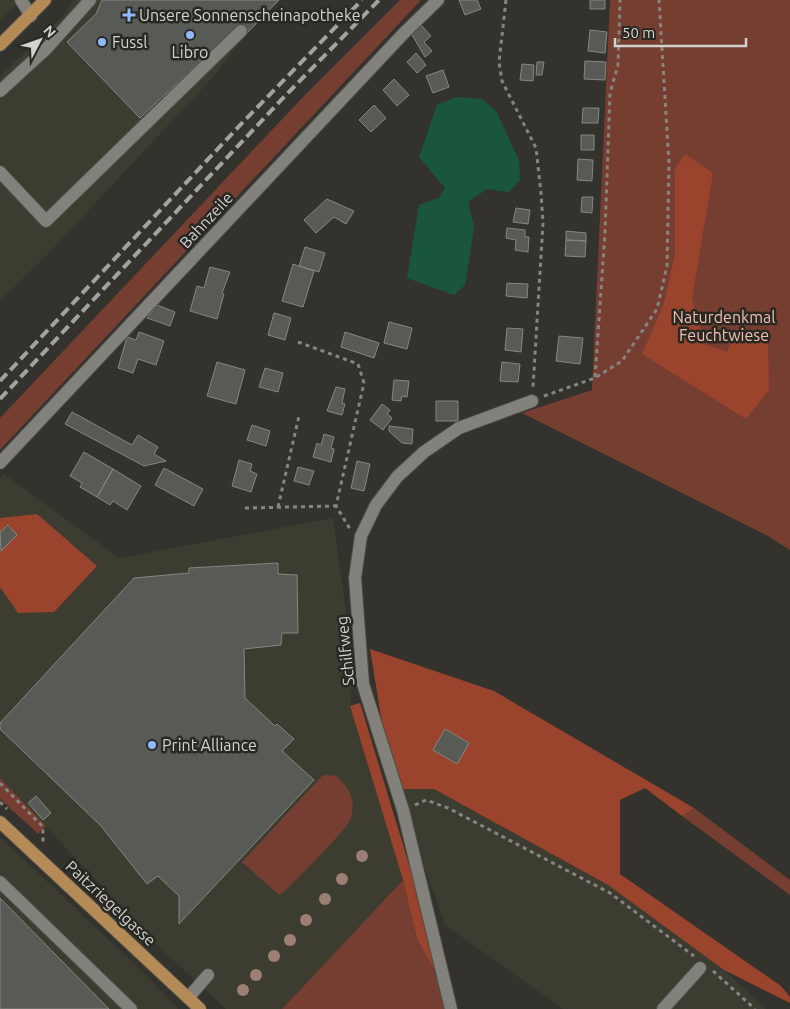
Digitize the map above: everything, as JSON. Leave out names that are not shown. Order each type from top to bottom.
[{"type":"main road","points":[[0,45],[45,0]]},
{"type":"main road","name":"Paitzriegelgasse","points":[[0,822],[200,1009]]},
{"type":"street","points":[[21,0],[31,16]]},
{"type":"street","points":[[0,91],[46,49],[90,0]]},
{"type":"street","name":"Bahnzeile","points":[[0,463],[404,33],[438,0]]},
{"type":"street","points":[[0,172],[46,221],[241,31]]},
{"type":"street","name":"Schilfweg","points":[[451,1009],[403,810],[363,684],[355,578],[361,536],[376,505],[396,478],[424,452],[459,428],[532,401]]},
{"type":"street","points":[[0,882],[130,1009]]},
{"type":"street","points":[[663,1009],[703,965]]},
{"type":"street","points":[[188,998],[208,976]]},
{"type":"path","points":[[506,0],[499,62],[502,81],[536,148],[543,223],[532,401],[595,378],[622,361],[657,309],[667,266],[669,163],[659,0]]},
{"type":"path","points":[[595,378],[604,243],[610,93],[618,65],[620,0]]},
{"type":"path","points":[[298,342],[358,364],[364,383],[336,506],[347,527],[361,536]]},
{"type":"path","points":[[278,507],[299,416]]},
{"type":"path","points":[[246,508],[336,506]]},
{"type":"path","points":[[0,783],[42,827],[43,842]]},
{"type":"path","points":[[403,810],[426,800],[448,808],[610,893],[703,965],[755,1009]]},
{"type":"shaded area","points":[[0,0],[19,0],[0,21]]},
{"type":"shaded area","points":[[73,0],[279,0],[247,33],[215,75],[46,256],[0,301],[0,76],[62,17]]},
{"type":"shaded area","points":[[456,97],[482,99],[496,111],[519,160],[520,180],[509,192],[487,189],[468,202],[474,227],[465,285],[454,295],[407,278],[419,205],[440,197],[445,188],[419,157],[437,105]]},
{"type":"shaded area","points":[[685,154],[713,173],[692,298],[704,344],[727,352],[734,328],[768,340],[769,390],[746,419],[642,354],[664,303],[675,254],[675,169]]},
{"type":"shaded area","points":[[4,474],[119,558],[333,518],[354,670],[350,706],[403,880],[282,1009],[226,1009],[158,946],[0,778],[0,478]]},
{"type":"shaded area","points":[[37,514],[97,566],[54,612],[18,613],[0,587],[0,518]]},
{"type":"shaded area","points":[[370,649],[494,691],[694,808],[682,816],[645,788],[620,800],[620,874],[781,986],[790,997],[790,1003],[724,970],[608,885],[434,789],[403,789],[384,736]]},
{"type":"shaded area","points":[[360,703],[428,927],[434,970],[417,939],[403,880],[350,706]]},
{"type":"shaded area","points":[[403,789],[434,789],[608,885],[724,970],[766,1009],[563,1009],[445,925],[424,865]]},
{"type":"shaded area","points":[[0,837],[144,973],[178,1009],[0,1009]]},
{"type":"green space","points":[[400,0],[421,0],[0,450],[0,418],[304,96]]},
{"type":"green space","name":"Naturdenkmal Feuchtwiese","points":[[610,0],[790,0],[790,550],[768,536],[522,413],[592,390]]},
{"type":"green space","points":[[322,776],[336,776],[341,780],[351,795],[353,807],[350,820],[339,835],[308,868],[282,894],[278,894],[242,862]]},
{"type":"green space","points":[[0,778],[46,826],[38,834],[0,799]]},
{"type":"green space","points":[[694,808],[790,880],[790,895],[682,816]]},
{"type":"green space","points":[[403,880],[417,939],[434,970],[447,1009],[282,1009]]},
{"type":"building","points":[[102,0],[279,0],[247,33],[239,25],[140,118],[67,42],[96,14]]},
{"type":"building","points":[[459,0],[477,0],[481,9],[465,15]]},
{"type":"building","points":[[590,0],[605,0],[605,9],[590,9]]},
{"type":"building","points":[[421,25],[431,36],[424,42],[432,51],[425,57],[411,33]]},
{"type":"building","points":[[590,30],[607,32],[605,53],[588,51]]},
{"type":"building","points":[[416,53],[426,65],[417,73],[407,62]]},
{"type":"building","points":[[585,61],[606,62],[605,80],[584,79]]},
{"type":"building","points":[[537,62],[544,62],[542,75],[536,75]]},
{"type":"building","points":[[522,64],[534,65],[533,81],[520,80]]},
{"type":"building","points":[[443,70],[449,87],[433,93],[426,76]]},
{"type":"building","points":[[394,79],[409,95],[397,106],[383,90]]},
{"type":"building","points":[[374,105],[386,118],[371,132],[359,120]]},
{"type":"building","points":[[583,108],[599,108],[598,123],[582,123]]},
{"type":"building","points":[[581,135],[594,135],[594,150],[581,150]]},
{"type":"building","points":[[578,159],[593,160],[592,181],[577,180]]},
{"type":"building","points":[[582,197],[593,197],[592,213],[581,212]]},
{"type":"building","points":[[327,199],[354,211],[346,224],[334,217],[316,233],[304,220]]},
{"type":"building","points":[[516,208],[530,210],[528,224],[513,222]]},
{"type":"building","points":[[507,228],[525,230],[525,237],[529,237],[528,252],[515,250],[516,240],[506,238]]},
{"type":"building","points":[[566,231],[586,233],[586,241],[566,240]]},
{"type":"building","points":[[566,240],[586,241],[585,257],[565,256]]},
{"type":"building","points":[[305,247],[325,253],[319,272],[299,266]]},
{"type":"building","points":[[293,264],[314,271],[303,307],[282,301]]},
{"type":"building","points":[[210,267],[230,272],[222,293],[224,294],[217,319],[190,311],[197,286],[204,288]]},
{"type":"building","points":[[507,283],[528,284],[527,298],[506,296]]},
{"type":"building","points":[[157,305],[175,312],[170,326],[147,318]]},
{"type":"building","points":[[274,313],[291,318],[285,340],[268,335]]},
{"type":"building","points":[[389,322],[412,328],[407,349],[384,343]]},
{"type":"building","points":[[507,328],[523,329],[521,352],[505,350]]},
{"type":"building","points":[[139,332],[164,341],[156,365],[138,359],[133,373],[118,368],[127,337],[136,340]]},
{"type":"building","points":[[345,332],[379,343],[374,358],[341,347]]},
{"type":"building","points":[[559,336],[583,338],[580,364],[556,361]]},
{"type":"building","points":[[217,362],[245,370],[236,404],[207,396]]},
{"type":"building","points":[[502,362],[520,364],[518,382],[500,381]]},
{"type":"building","points":[[265,368],[283,373],[278,392],[259,387]]},
{"type":"building","points":[[394,380],[409,381],[407,397],[402,396],[401,401],[392,400]]},
{"type":"building","points":[[336,387],[345,389],[342,403],[345,404],[342,415],[327,411]]},
{"type":"building","points":[[436,401],[458,401],[458,421],[436,421]]},
{"type":"building","points":[[382,404],[390,410],[387,414],[392,418],[383,430],[370,420]]},
{"type":"building","points":[[72,412],[132,445],[138,435],[158,447],[154,454],[166,461],[144,466],[65,424]]},
{"type":"building","points":[[252,425],[270,431],[266,446],[247,440]]},
{"type":"building","points":[[389,426],[413,429],[412,444],[402,443],[389,431]]},
{"type":"building","points":[[324,434],[334,437],[331,448],[334,449],[331,462],[313,457],[317,443],[321,445]]},
{"type":"building","points":[[84,452],[113,469],[97,497],[80,487],[82,483],[70,476]]},
{"type":"building","points":[[239,460],[252,464],[250,471],[257,474],[251,492],[232,486]]},
{"type":"building","points":[[357,461],[370,464],[364,491],[351,488]]},
{"type":"building","points":[[298,467],[314,471],[309,485],[294,481]]},
{"type":"building","points":[[164,468],[203,489],[194,506],[155,485]]},
{"type":"building","points":[[113,469],[141,486],[127,510],[113,501],[110,505],[97,497]]},
{"type":"building","points":[[8,525],[17,535],[1,551],[0,532]]},
{"type":"building","name":"Print Alliance","points":[[278,563],[278,574],[297,575],[298,633],[282,633],[281,645],[244,649],[245,698],[275,726],[277,724],[294,739],[282,751],[314,780],[179,924],[179,896],[158,876],[147,884],[101,826],[0,729],[0,723],[134,578],[189,573],[189,568]]},
{"type":"building","points":[[445,729],[469,743],[457,764],[433,750]]},
{"type":"building","points":[[36,796],[51,813],[43,820],[28,803]]},
{"type":"building","points":[[0,898],[109,1009],[0,1009]]},
{"type":"railway","points":[[0,381],[243,122],[362,0]]},
{"type":"railway","points":[[0,399],[285,96],[379,0]]},
{"type":"place","name":"Unsere Sonnenscheinapotheke","points":[[129,15]]},
{"type":"place","name":"Libro","points":[[190,35]]},
{"type":"place","name":"Fussl","points":[[102,42]]},
{"type":"place","name":"Print Alliance","points":[[152,745]]}]
